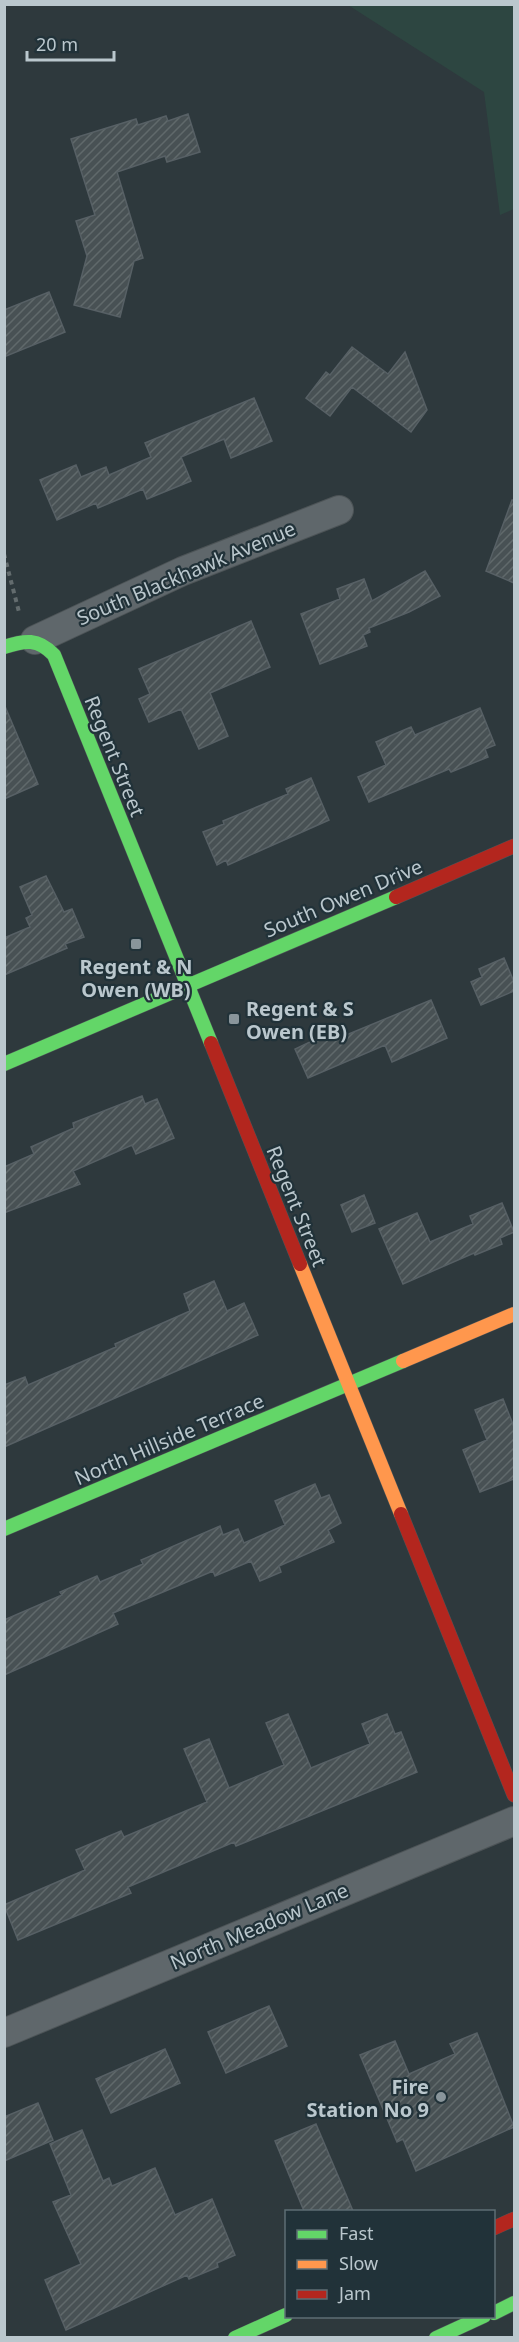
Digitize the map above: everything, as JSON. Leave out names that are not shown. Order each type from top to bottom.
[{"type":"street","name":"South Blackhawk Avenue","points":[[30,639],[183,571],[339,510]]},
{"type":"street","points":[[4,647],[30,639]]},
{"type":"street","name":"Regent Street","points":[[30,639],[45,644],[54,655],[348,1385],[512,1780]]},
{"type":"street","name":"South Owen Drive","points":[[4,1064],[514,846]]},
{"type":"street","name":"North Hillside Terrace","points":[[4,1529],[514,1314]]},
{"type":"street","name":"North Meadow Lane","points":[[4,2033],[514,1821]]},
{"type":"street","points":[[495,2228],[514,2219]]},
{"type":"street","points":[[495,2312],[514,2303]]},
{"type":"street","points":[[235,2337],[285,2315]]},
{"type":"street","points":[[436,2337],[479,2318]]},
{"type":"path","points":[[4,555],[30,639]]},
{"type":"green space","points":[[348,5],[514,5],[514,209],[500,215],[484,92]]},
{"type":"building","points":[[188,114],[200,152],[167,162],[165,156],[117,172],[143,258],[134,261],[120,317],[74,305],[87,256],[76,221],[95,215],[71,139],[136,119],[138,125],[166,116],[168,121]]},
{"type":"building","points":[[49,292],[65,332],[4,357],[4,310]]},
{"type":"building","points":[[352,347],[388,374],[405,352],[427,410],[411,432],[352,387],[330,416],[306,398],[326,372],[330,375]]},
{"type":"building","points":[[254,398],[272,441],[231,458],[224,439],[181,457],[191,481],[147,499],[143,489],[98,508],[96,503],[57,520],[40,480],[76,465],[81,477],[106,467],[109,475],[151,457],[145,443]]},
{"type":"building","points":[[512,500],[514,500],[514,583],[486,571]]},
{"type":"building","points":[[425,571],[440,596],[409,612],[369,628],[370,632],[363,635],[367,646],[320,664],[301,614],[340,599],[337,589],[364,579],[372,601]]},
{"type":"building","points":[[251,621],[270,667],[210,693],[228,736],[199,749],[181,709],[149,722],[139,699],[150,694],[139,669]]},
{"type":"building","points":[[4,704],[38,784],[4,799]]},
{"type":"building","points":[[480,708],[495,745],[485,749],[488,757],[451,772],[449,769],[369,802],[358,777],[386,765],[376,742],[411,727],[415,735]]},
{"type":"building","points":[[311,778],[329,820],[228,865],[226,860],[217,865],[203,832],[224,824],[223,821],[288,794],[286,789]]},
{"type":"building","points":[[46,876],[64,912],[72,909],[84,937],[65,944],[67,948],[4,975],[4,938],[30,927],[26,918],[32,915],[20,887]]},
{"type":"building","points":[[504,958],[514,982],[514,991],[481,1005],[471,982],[482,977],[479,969]]},
{"type":"building","points":[[431,1000],[447,1038],[392,1062],[385,1045],[308,1078],[295,1049],[335,1030],[339,1038]]},
{"type":"building","points":[[142,1096],[145,1104],[157,1099],[174,1138],[136,1154],[132,1145],[73,1171],[80,1184],[4,1213],[4,1167],[34,1154],[31,1147],[74,1128],[73,1123]]},
{"type":"building","points":[[364,1195],[375,1223],[352,1232],[341,1205]]},
{"type":"building","points":[[502,1203],[514,1232],[500,1238],[502,1244],[475,1255],[474,1253],[403,1284],[379,1229],[417,1213],[430,1242],[473,1224],[470,1216]]},
{"type":"building","points":[[214,1281],[227,1311],[244,1303],[258,1335],[4,1447],[4,1385],[25,1377],[28,1385],[116,1347],[115,1344],[190,1311],[184,1294]]},
{"type":"building","points":[[503,1399],[514,1427],[514,1479],[480,1492],[463,1450],[487,1440],[475,1410]]},
{"type":"building","points":[[315,1484],[321,1498],[329,1495],[341,1523],[328,1530],[334,1542],[279,1566],[281,1572],[260,1581],[251,1561],[215,1576],[213,1571],[113,1613],[118,1624],[4,1675],[4,1620],[62,1595],[60,1592],[97,1576],[100,1582],[143,1564],[141,1560],[220,1526],[223,1535],[238,1529],[244,1543],[285,1525],[275,1501]]},
{"type":"building","points":[[288,1714],[311,1768],[370,1744],[362,1724],[387,1714],[395,1734],[401,1732],[417,1772],[236,1846],[234,1842],[128,1887],[131,1893],[18,1940],[4,1905],[85,1870],[76,1850],[121,1831],[124,1837],[207,1802],[184,1749],[209,1739],[229,1788],[284,1765],[266,1723]]},
{"type":"building","points":[[269,2006],[287,2046],[226,2073],[208,2032]]},
{"type":"building","name":"Fire Station No 9","points":[[477,2033],[514,2127],[416,2171],[403,2139],[397,2142],[360,2055],[395,2041],[409,2074],[455,2054],[450,2044]]},
{"type":"building","points":[[165,2049],[180,2083],[111,2113],[96,2079]]},
{"type":"building","points":[[38,2103],[53,2140],[4,2161],[4,2117]]},
{"type":"building","points":[[316,2124],[353,2210],[304,2210],[275,2141]]},
{"type":"building","points":[[82,2130],[103,2181],[109,2178],[112,2186],[155,2168],[175,2215],[212,2199],[235,2255],[217,2263],[218,2267],[189,2279],[187,2275],[66,2330],[45,2280],[81,2264],[53,2202],[71,2195],[50,2144]]},
{"type":"traffic: fast","points":[[4,647],[31,642],[48,649],[54,655],[211,1043]]},
{"type":"traffic: fast","points":[[4,1064],[396,897]]},
{"type":"traffic: fast","points":[[4,1529],[403,1361]]},
{"type":"traffic: fast","points":[[495,2312],[514,2303]]},
{"type":"traffic: fast","points":[[235,2338],[285,2315]]},
{"type":"traffic: fast","points":[[436,2338],[480,2318]]},
{"type":"traffic: slow","points":[[300,1264],[401,1514]]},
{"type":"traffic: slow","points":[[403,1361],[514,1314]]},
{"type":"traffic: jam","points":[[396,897],[514,846]]},
{"type":"traffic: jam","points":[[211,1043],[300,1264]]},
{"type":"traffic: jam","points":[[401,1514],[514,1795]]},
{"type":"traffic: jam","points":[[495,2228],[514,2219]]},
{"type":"place","name":"Regent & N Owen (WB)","points":[[136,944]]},
{"type":"place","name":"Regent & S Owen (EB)","points":[[234,1019]]},
{"type":"place","name":"Fire Station No 9","points":[[441,2097]]}]
